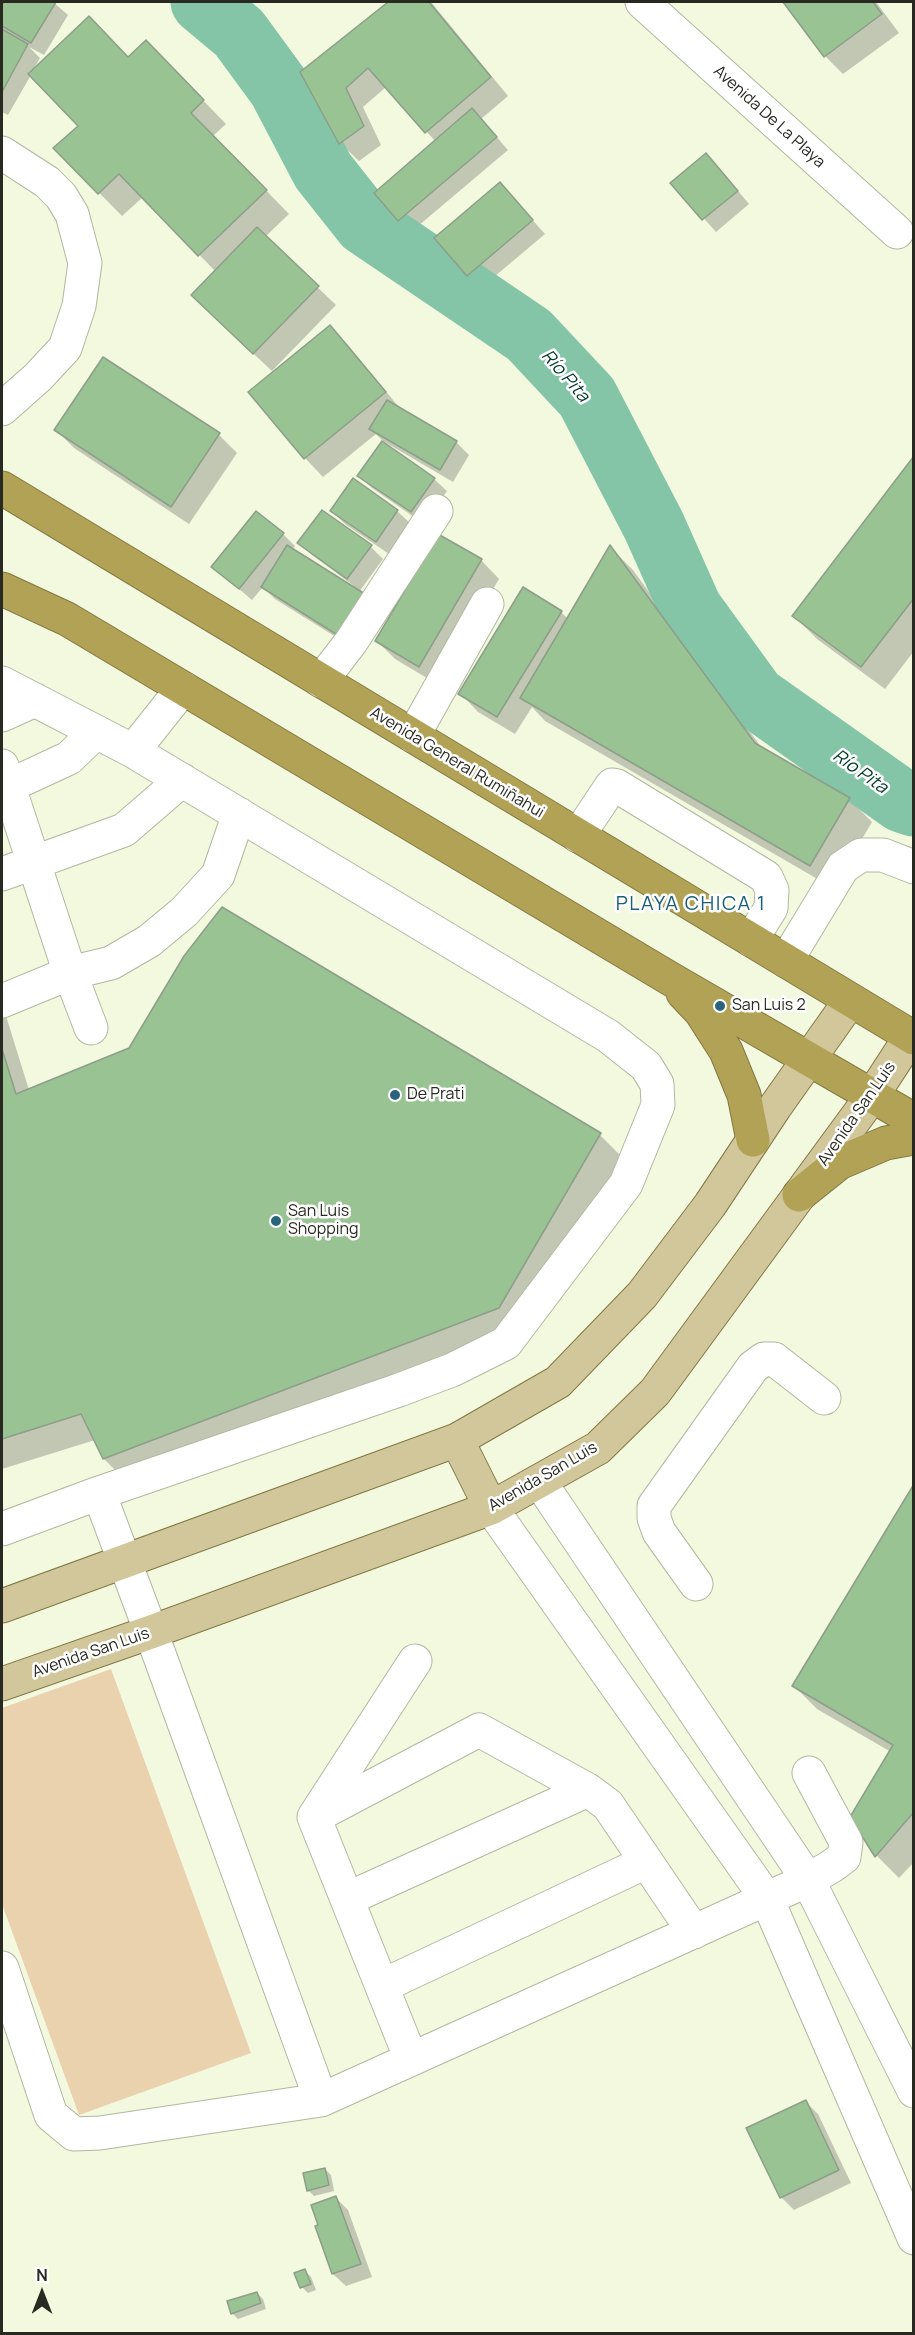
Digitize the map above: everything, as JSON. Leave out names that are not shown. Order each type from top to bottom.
[{"type":"highway","name":"Avenida General Rumiñahui","points":[[2,488],[912,1037]]},
{"type":"highway","points":[[2,589],[67,619],[669,978],[914,1120]]},
{"type":"highway","points":[[669,978],[701,1012],[726,1052],[744,1095],[753,1140]]},
{"type":"highway","points":[[799,1195],[839,1163],[886,1143],[914,1138]]},
{"type":"main road","points":[[2,1606],[457,1440],[558,1382],[642,1295],[710,1205],[850,1001]]},
{"type":"main road","name":"Avenida San Luis","points":[[2,1684],[152,1632],[491,1508],[598,1448],[655,1392],[872,1096],[912,1037]]},
{"type":"main road","points":[[457,1440],[491,1508]]},
{"type":"street","name":"Avenida De La Playa","points":[[642,2],[897,232]]},
{"type":"street","points":[[2,153],[48,182],[62,196],[72,214],[85,263],[80,306],[66,348],[2,409]]},
{"type":"street","points":[[321,681],[351,642],[436,511]]},
{"type":"street","points":[[413,736],[487,604]]},
{"type":"street","points":[[2,682],[134,751],[608,1036],[646,1066],[657,1084],[658,1105],[626,1184],[506,1343],[452,1370],[399,1390],[99,1493],[2,1529]]},
{"type":"street","points":[[134,751],[183,688]]},
{"type":"street","points":[[2,715],[35,700]]},
{"type":"street","points":[[91,1028],[70,973],[35,863],[4,781],[69,758],[96,732]]},
{"type":"street","points":[[2,874],[124,830],[182,780]]},
{"type":"street","points":[[578,836],[612,785],[617,786],[766,877],[772,890],[771,908],[751,940]]},
{"type":"street","points":[[2,1001],[70,973],[111,963],[148,941],[184,912],[218,875],[239,814]]},
{"type":"street","points":[[786,962],[843,867],[861,855],[883,855],[914,867]]},
{"type":"street","points":[[696,1584],[659,1532],[654,1518],[654,1506],[753,1367],[764,1359],[774,1359],[824,1398]]},
{"type":"street","points":[[540,1482],[808,1880],[914,2091]]},
{"type":"street","points":[[99,1493],[152,1632],[321,2100]]},
{"type":"street","points":[[491,1508],[767,1899],[914,2238]]},
{"type":"street","points":[[314,1817],[415,1661]]},
{"type":"street","points":[[314,1817],[479,1730],[588,1790],[608,1805],[694,1932]]},
{"type":"street","points":[[2,1968],[51,2115],[74,2134],[100,2133],[321,2100],[808,1880],[844,1857],[846,1842],[809,1773]]},
{"type":"street","points":[[347,1899],[588,1790]]},
{"type":"street","points":[[314,1817],[411,2059]]},
{"type":"street","points":[[382,1986],[646,1862]]},
{"type":"shaded area","points":[[111,1669],[251,2053],[79,2115],[2,1904],[2,1708]]},
{"type":"building","points":[[4,2],[56,2],[31,43],[2,26]]},
{"type":"building","points":[[388,2],[429,2],[491,77],[425,133],[368,68],[346,88],[364,126],[339,144],[300,72]]},
{"type":"building","points":[[783,2],[873,2],[882,14],[824,57]]},
{"type":"building","points":[[89,16],[128,57],[146,40],[204,100],[191,113],[267,190],[198,256],[119,174],[98,194],[53,148],[78,126],[28,74]]},
{"type":"building","points":[[2,29],[28,44],[2,92]]},
{"type":"building","points":[[472,108],[497,137],[398,221],[374,193]]},
{"type":"building","points":[[706,153],[738,191],[702,220],[670,183]]},
{"type":"building","points":[[500,182],[533,220],[467,276],[434,238]]},
{"type":"building","points":[[257,227],[319,286],[253,354],[191,295]]},
{"type":"building","points":[[330,325],[386,392],[304,459],[248,392]]},
{"type":"building","points":[[103,357],[220,433],[171,507],[54,430]]},
{"type":"building","points":[[387,400],[457,441],[440,470],[369,429]]},
{"type":"building","points":[[382,441],[435,478],[411,512],[357,476]]},
{"type":"building","points":[[914,456],[914,598],[861,667],[792,616]]},
{"type":"building","points":[[353,478],[398,510],[376,542],[330,511]]},
{"type":"building","points":[[322,510],[372,545],[347,579],[297,543]]},
{"type":"building","points":[[256,511],[284,533],[239,589],[211,567]]},
{"type":"building","points":[[438,534],[482,559],[419,667],[375,641]]},
{"type":"building","points":[[287,545],[373,599],[347,641],[261,587]]},
{"type":"building","points":[[610,545],[755,743],[850,798],[810,866],[520,698]]},
{"type":"building","points":[[523,587],[562,611],[497,717],[458,694]]},
{"type":"building","name":"San Luis Shopping","points":[[222,907],[601,1133],[499,1308],[103,1459],[81,1414],[2,1439],[2,1049],[16,1094],[129,1048],[184,956]]},
{"type":"building","points":[[914,1484],[914,1812],[875,1857],[850,1817],[893,1745],[792,1686]]},
{"type":"building","points":[[806,2100],[839,2170],[780,2198],[746,2128]]},
{"type":"building","points":[[325,2168],[329,2185],[307,2191],[303,2173]]},
{"type":"building","points":[[336,2196],[361,2264],[332,2274],[315,2226],[318,2225],[311,2205]]},
{"type":"building","points":[[305,2269],[311,2284],[300,2288],[294,2273]]},
{"type":"building","points":[[257,2292],[261,2303],[231,2314],[227,2301]]},
{"type":"waterway","name":"Río Pita","points":[[202,2],[239,33],[280,89],[323,171],[365,224],[529,335],[587,397],[654,526],[691,609],[755,697],[902,801],[914,805]]},
{"type":"place","name":"San Luis 2","points":[[720,1006]]},
{"type":"place","name":"De Prati","points":[[395,1095]]},
{"type":"place","name":"San Luis Shopping","points":[[276,1221]]},
{"type":"district","name":"PLAYA CHICA 1","points":[[691,904]]}]
